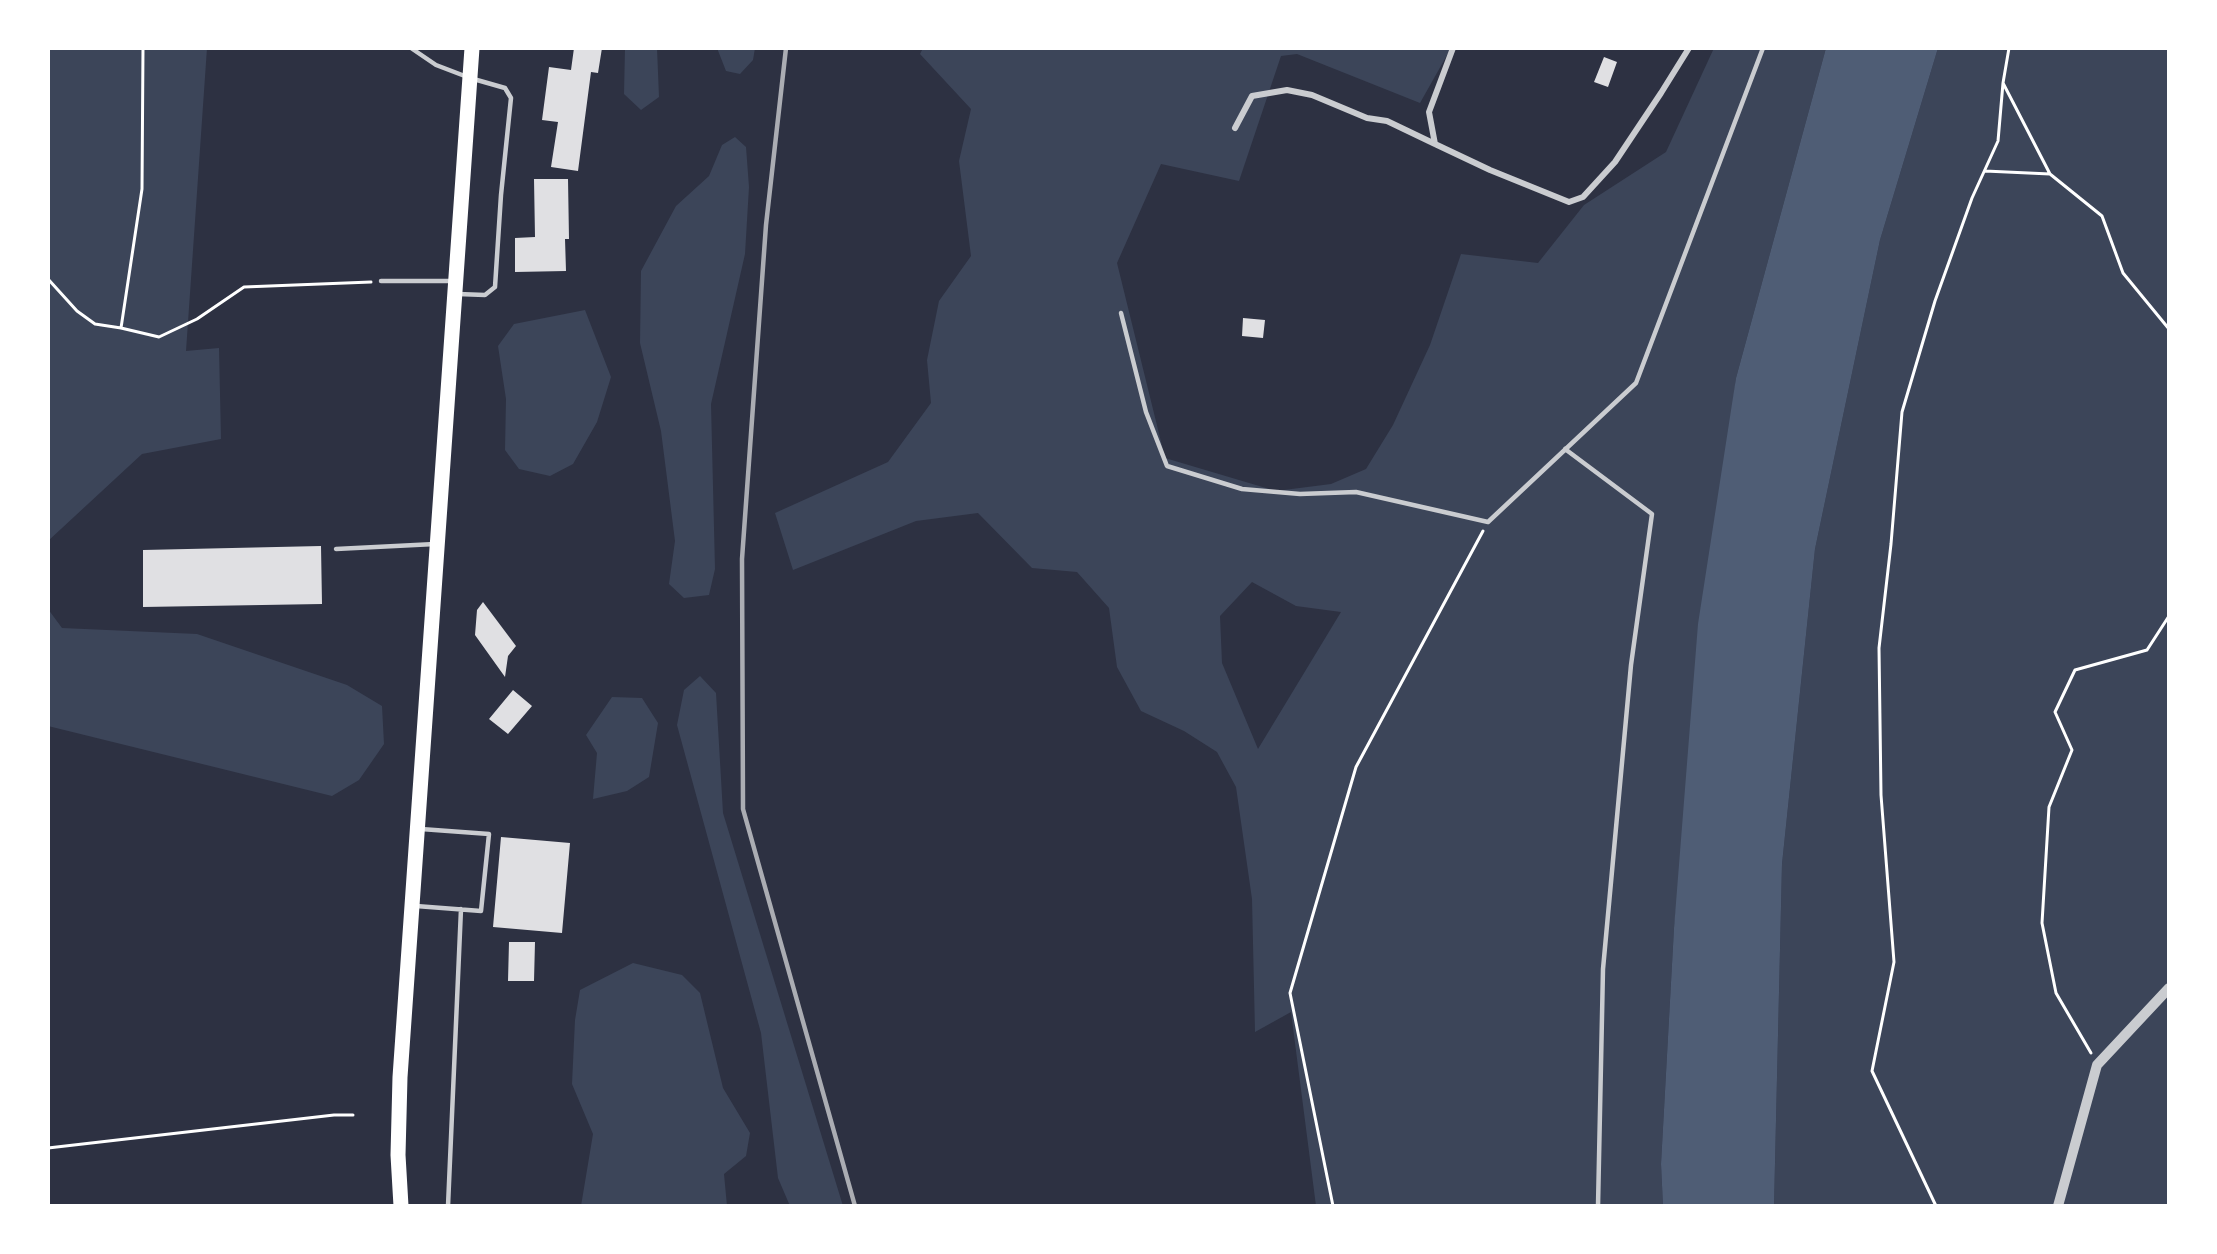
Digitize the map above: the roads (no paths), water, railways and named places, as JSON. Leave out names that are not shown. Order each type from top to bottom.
[{"type":"main road","points":[[401,1206],[398,1155],[400,1077],[472,48]]},
{"type":"street","points":[[1435,144],[1429,112],[1453,48]]},
{"type":"street","points":[[1235,128],[1252,96],[1287,90],[1312,95],[1367,118],[1387,121],[1490,171],[1569,202],[1583,197],[1615,162],[1689,48]]},
{"type":"street","points":[[2058,1206],[2097,1065],[2169,988]]},
{"type":"lane","points":[[381,281],[455,287],[485,295],[495,287],[511,98],[505,88],[470,78],[436,64],[411,48]]},
{"type":"lane","points":[[1121,313],[1146,412],[1167,466],[1242,489],[1300,494],[1356,492],[1488,522],[1636,384],[1763,48]]},
{"type":"lane","points":[[1565,449],[1652,514],[1631,665],[1603,969],[1598,1206]]},
{"type":"lane","points":[[336,549],[437,544]]},
{"type":"lane","points":[[413,906],[481,911],[489,834],[418,829]]},
{"type":"lane","points":[[448,1206],[461,909]]},
{"type":"railway","points":[[786,48],[766,225],[742,559],[743,809],[855,1206]]}]
